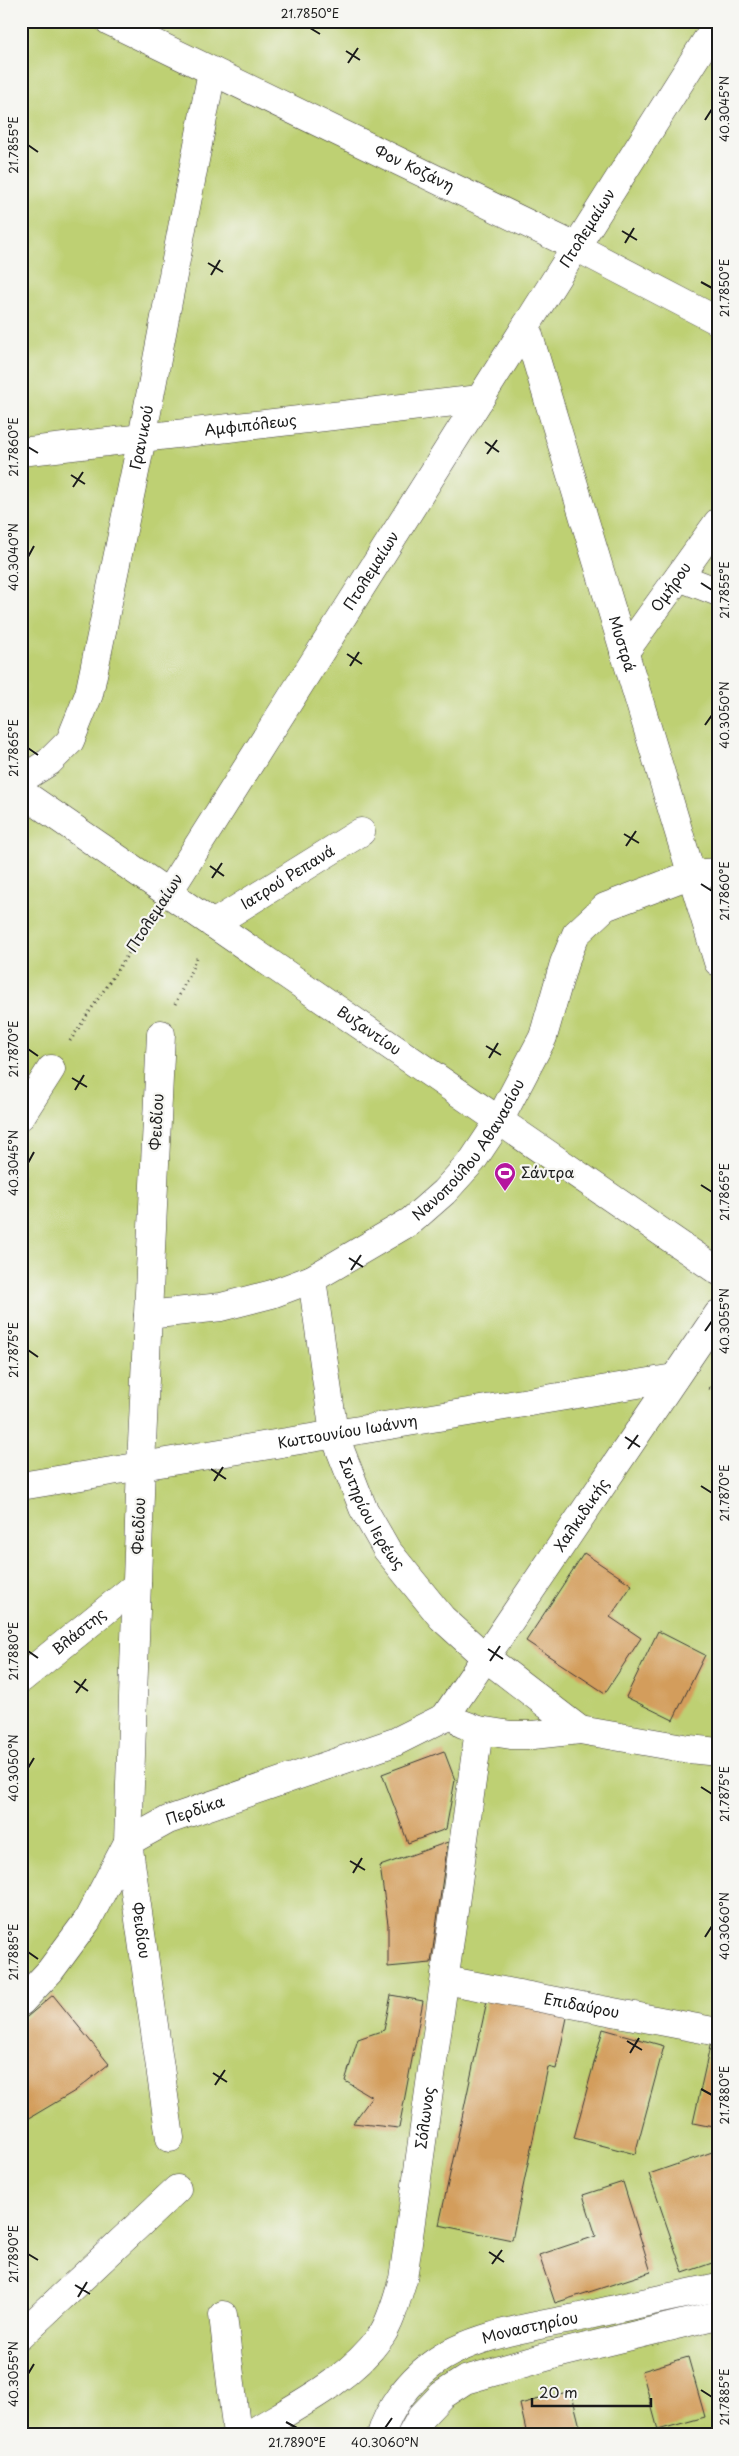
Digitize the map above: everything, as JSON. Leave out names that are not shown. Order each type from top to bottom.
[{"type":"street","name":"Φον Κοζάνη","points":[[108,21],[576,247],[718,321]]},
{"type":"street","name":"Πτολεμαίων","points":[[168,893],[718,22]]},
{"type":"street","name":"Γρανικού","points":[[21,776],[30,774],[49,762],[70,741],[90,694],[142,438],[212,71]]},
{"type":"street","name":"Μυστρά","points":[[526,326],[624,653],[705,873],[718,962]]},
{"type":"street","name":"Αμφιπόλεως","points":[[21,452],[480,399]]},
{"type":"street","name":"Ομήρου","points":[[624,653],[718,522]]},
{"type":"street","points":[[679,577],[718,592]]},
{"type":"street","name":"Βυζαντίου","points":[[21,792],[718,1271]]},
{"type":"street","name":"Ιατρού Ρεπανά","points":[[213,924],[361,832]]},
{"type":"street","name":"Νανοπούλου Αθανασίου","points":[[148,1315],[221,1307],[272,1294],[312,1279],[411,1221],[444,1192],[474,1160],[499,1121],[543,1037],[564,963],[576,934],[605,908],[705,873]]},
{"type":"street","name":"Φειδίου","points":[[161,1034],[141,1465],[128,1842],[170,2138]]},
{"type":"street","points":[[21,1116],[51,1069]]},
{"type":"street","name":"Σωτηρίου Ιερέως","points":[[312,1279],[334,1434],[363,1508],[387,1550],[442,1618],[485,1657],[580,1730]]},
{"type":"street","name":"Χαλκιδικής","points":[[444,1717],[718,1314]]},
{"type":"street","name":"Κωττουνίου Ιωάννη","points":[[21,1486],[674,1378]]},
{"type":"street","name":"Βλάστης","points":[[21,1679],[137,1585]]},
{"type":"street","points":[[444,1717],[479,1730],[511,1735],[533,1735],[580,1730],[689,1749],[718,1752]]},
{"type":"street","name":"Περδίκα","points":[[128,1842],[168,1820],[395,1742],[444,1717]]},
{"type":"street","name":"Σόλωνος","points":[[248,2435],[322,2391],[354,2366],[381,2336],[395,2304],[403,2279],[479,1730]]},
{"type":"street","points":[[21,2002],[50,1971],[86,1921],[128,1842]]},
{"type":"street","name":"Επιδαύρου","points":[[445,1980],[718,2032]]},
{"type":"street","points":[[21,2335],[177,2189]]},
{"type":"street","name":"Μοναστηρίου","points":[[381,2435],[384,2425],[404,2391],[432,2364],[450,2353],[483,2340],[524,2329],[718,2287]]},
{"type":"street","name":"Μοναστηρίου","points":[[411,2435],[421,2417],[442,2394],[465,2380],[553,2355],[718,2314]]},
{"type":"street","points":[[223,2315],[237,2435]]},
{"type":"path","name":"Πτολεμαίων","points":[[51,1069],[168,893]]},
{"type":"path","points":[[161,1034],[213,924]]},
{"type":"green space","points":[[21,21],[718,21],[718,2435],[21,2435]]},
{"type":"building","points":[[584,1553],[632,1585],[610,1617],[641,1638],[605,1693],[526,1641]]},
{"type":"building","points":[[658,1631],[705,1655],[673,1720],[626,1697]]},
{"type":"building","points":[[444,1751],[455,1780],[446,1829],[408,1843],[382,1774]]},
{"type":"building","points":[[448,1842],[431,1963],[388,1967],[388,1924],[380,1866]]},
{"type":"building","points":[[53,1995],[109,2064],[75,2091],[21,2123],[21,2022]]},
{"type":"building","points":[[391,1995],[423,2001],[399,2128],[353,2123],[372,2097],[345,2081],[358,2039],[384,2030]]},
{"type":"building","points":[[488,1996],[568,2013],[556,2069],[548,2067],[512,2240],[439,2225]]},
{"type":"building","points":[[603,2029],[664,2046],[635,2154],[574,2138]]},
{"type":"building","points":[[711,2042],[718,2043],[718,2128],[693,2123]]},
{"type":"building","points":[[718,2150],[718,2261],[683,2273],[649,2174]]},
{"type":"building","points":[[623,2182],[651,2272],[555,2303],[539,2255],[596,2236],[583,2195]]},
{"type":"building","points":[[688,2357],[705,2417],[658,2430],[642,2371]]},
{"type":"building","points":[[571,2391],[582,2435],[527,2435],[520,2404]]},
{"type":"place","name":"Σάντρα","points":[[505,1192]]}]
